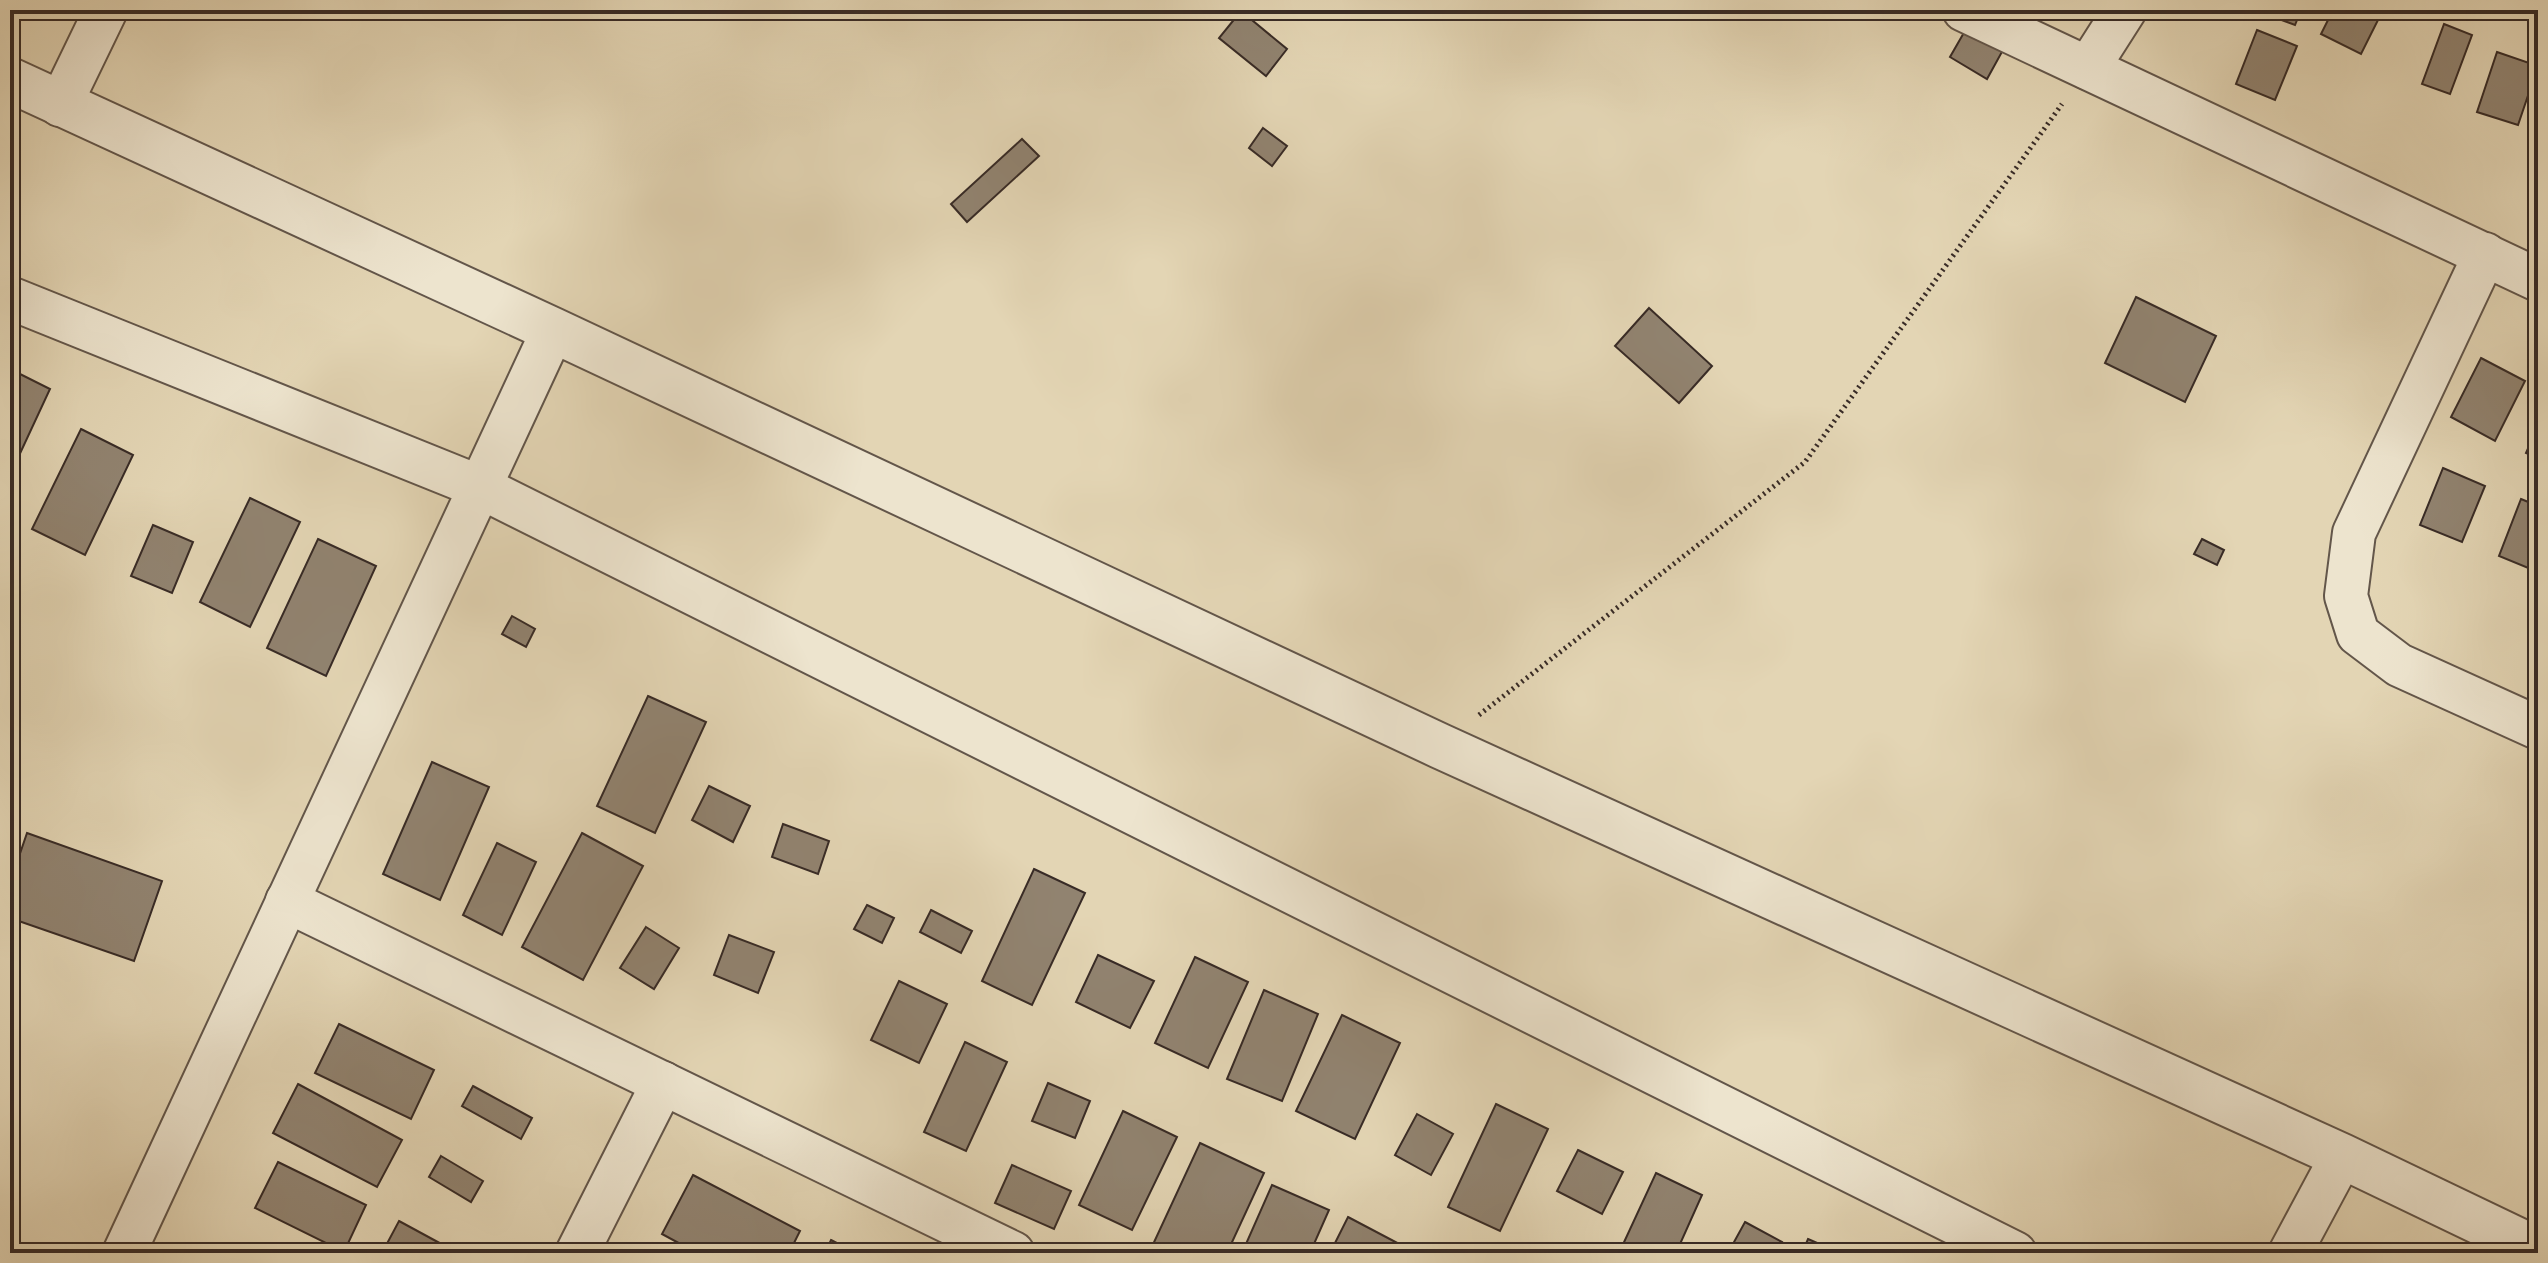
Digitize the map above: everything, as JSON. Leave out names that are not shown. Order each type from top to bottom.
[{"type":"street","points":[[1964,10],[2538,280]]},
{"type":"street","points":[[2088,68],[2125,10]]},
{"type":"street","points":[[60,105],[98,13]]},
{"type":"street","points":[[10,80],[553,330],[1440,746],[2342,1156],[2538,1250]]},
{"type":"street","points":[[2485,254],[2354,533],[2346,596],[2358,634],[2399,665],[2538,728]]},
{"type":"street","points":[[10,298],[480,487],[2015,1253]]},
{"type":"street","points":[[124,1253],[553,330]]},
{"type":"street","points":[[287,901],[1013,1253]]},
{"type":"street","points":[[577,1253],[663,1083]]},
{"type":"street","points":[[2290,1253],[2342,1156]]},
{"type":"path","points":[[1440,746],[1805,462],[2088,68]]},
{"type":"building","points":[[2255,10],[2301,10],[2295,25]]},
{"type":"building","points":[[2333,10],[2383,10],[2361,54],[2321,34]]},
{"type":"building","points":[[1241,11],[1287,49],[1266,76],[1219,38]]},
{"type":"building","points":[[2444,24],[2472,35],[2450,94],[2422,84]]},
{"type":"building","points":[[1966,29],[2003,50],[1987,79],[1950,57]]},
{"type":"building","points":[[2257,30],[2297,46],[2275,100],[2236,84]]},
{"type":"building","points":[[2497,52],[2538,66],[2518,125],[2477,112]]},
{"type":"building","points":[[1263,128],[1287,146],[1272,166],[1249,148]]},
{"type":"building","points":[[1022,139],[1039,156],[967,222],[951,204]]},
{"type":"building","points":[[2136,297],[2216,336],[2185,402],[2105,363]]},
{"type":"building","points":[[1649,308],[1712,366],[1679,403],[1615,346]]},
{"type":"building","points":[[2481,358],[2525,381],[2495,441],[2451,417]]},
{"type":"building","points":[[10,369],[50,389],[10,475]]},
{"type":"building","points":[[2538,426],[2538,458],[2526,453]]},
{"type":"building","points":[[81,429],[133,455],[85,555],[32,529]]},
{"type":"building","points":[[2443,468],[2485,486],[2462,542],[2420,525]]},
{"type":"building","points":[[250,498],[300,522],[250,627],[200,602]]},
{"type":"building","points":[[2521,499],[2538,506],[2538,572],[2499,556]]},
{"type":"building","points":[[153,525],[193,542],[172,593],[131,576]]},
{"type":"building","points":[[318,539],[376,566],[326,676],[267,648]]},
{"type":"building","points":[[2202,539],[2224,550],[2217,565],[2194,554]]},
{"type":"building","points":[[512,616],[535,629],[526,647],[502,634]]},
{"type":"building","points":[[648,696],[706,722],[655,833],[597,806]]},
{"type":"building","points":[[432,762],[489,787],[440,900],[383,874]]},
{"type":"building","points":[[709,786],[750,806],[733,842],[692,820]]},
{"type":"building","points":[[783,824],[829,841],[818,874],[772,857]]},
{"type":"building","points":[[27,833],[162,881],[134,961],[10,918],[10,883]]},
{"type":"building","points":[[582,833],[643,866],[583,980],[522,947]]},
{"type":"building","points":[[497,843],[536,862],[502,935],[463,915]]},
{"type":"building","points":[[1034,869],[1085,893],[1032,1005],[982,981]]},
{"type":"building","points":[[867,905],[894,918],[882,943],[854,929]]},
{"type":"building","points":[[931,910],[972,931],[961,953],[920,932]]},
{"type":"building","points":[[646,927],[679,948],[654,989],[620,968]]},
{"type":"building","points":[[729,935],[774,952],[758,993],[714,975]]},
{"type":"building","points":[[1098,955],[1154,981],[1130,1028],[1076,1002]]},
{"type":"building","points":[[1195,957],[1248,982],[1208,1068],[1155,1043]]},
{"type":"building","points":[[899,981],[947,1004],[919,1063],[871,1040]]},
{"type":"building","points":[[1264,990],[1318,1014],[1282,1101],[1227,1079]]},
{"type":"building","points":[[1342,1015],[1400,1043],[1355,1139],[1296,1111]]},
{"type":"building","points":[[339,1024],[434,1070],[411,1119],[315,1073]]},
{"type":"building","points":[[965,1042],[1007,1062],[966,1151],[924,1132]]},
{"type":"building","points":[[1048,1083],[1090,1101],[1075,1138],[1032,1121]]},
{"type":"building","points":[[298,1084],[402,1140],[377,1187],[273,1133]]},
{"type":"building","points":[[473,1086],[532,1118],[521,1139],[462,1106]]},
{"type":"building","points":[[1496,1104],[1548,1129],[1500,1231],[1448,1207]]},
{"type":"building","points":[[1123,1111],[1177,1137],[1132,1230],[1079,1205]]},
{"type":"building","points":[[1417,1114],[1453,1134],[1431,1175],[1395,1155]]},
{"type":"building","points":[[1200,1143],[1264,1173],[1227,1253],[1149,1253]]},
{"type":"building","points":[[1578,1150],[1623,1172],[1602,1214],[1557,1191]]},
{"type":"building","points":[[441,1156],[483,1181],[471,1202],[429,1177]]},
{"type":"building","points":[[278,1162],[366,1205],[344,1252],[255,1208]]},
{"type":"building","points":[[1012,1165],[1071,1191],[1054,1229],[995,1203]]},
{"type":"building","points":[[1656,1173],[1702,1195],[1676,1253],[1619,1253]]},
{"type":"building","points":[[693,1175],[800,1231],[789,1253],[697,1253],[662,1234]]},
{"type":"building","points":[[1272,1185],[1329,1210],[1310,1253],[1242,1253]]},
{"type":"building","points":[[1348,1217],[1405,1247],[1402,1253],[1330,1253]]},
{"type":"building","points":[[399,1221],[458,1253],[382,1253]]},
{"type":"building","points":[[1745,1222],[1782,1242],[1776,1253],[1728,1253]]},
{"type":"building","points":[[1808,1239],[1840,1253],[1802,1253]]},
{"type":"building","points":[[831,1240],[856,1253],[825,1253]]},
{"type":"building","points":[[654,1245],[669,1253],[650,1253]]}]
